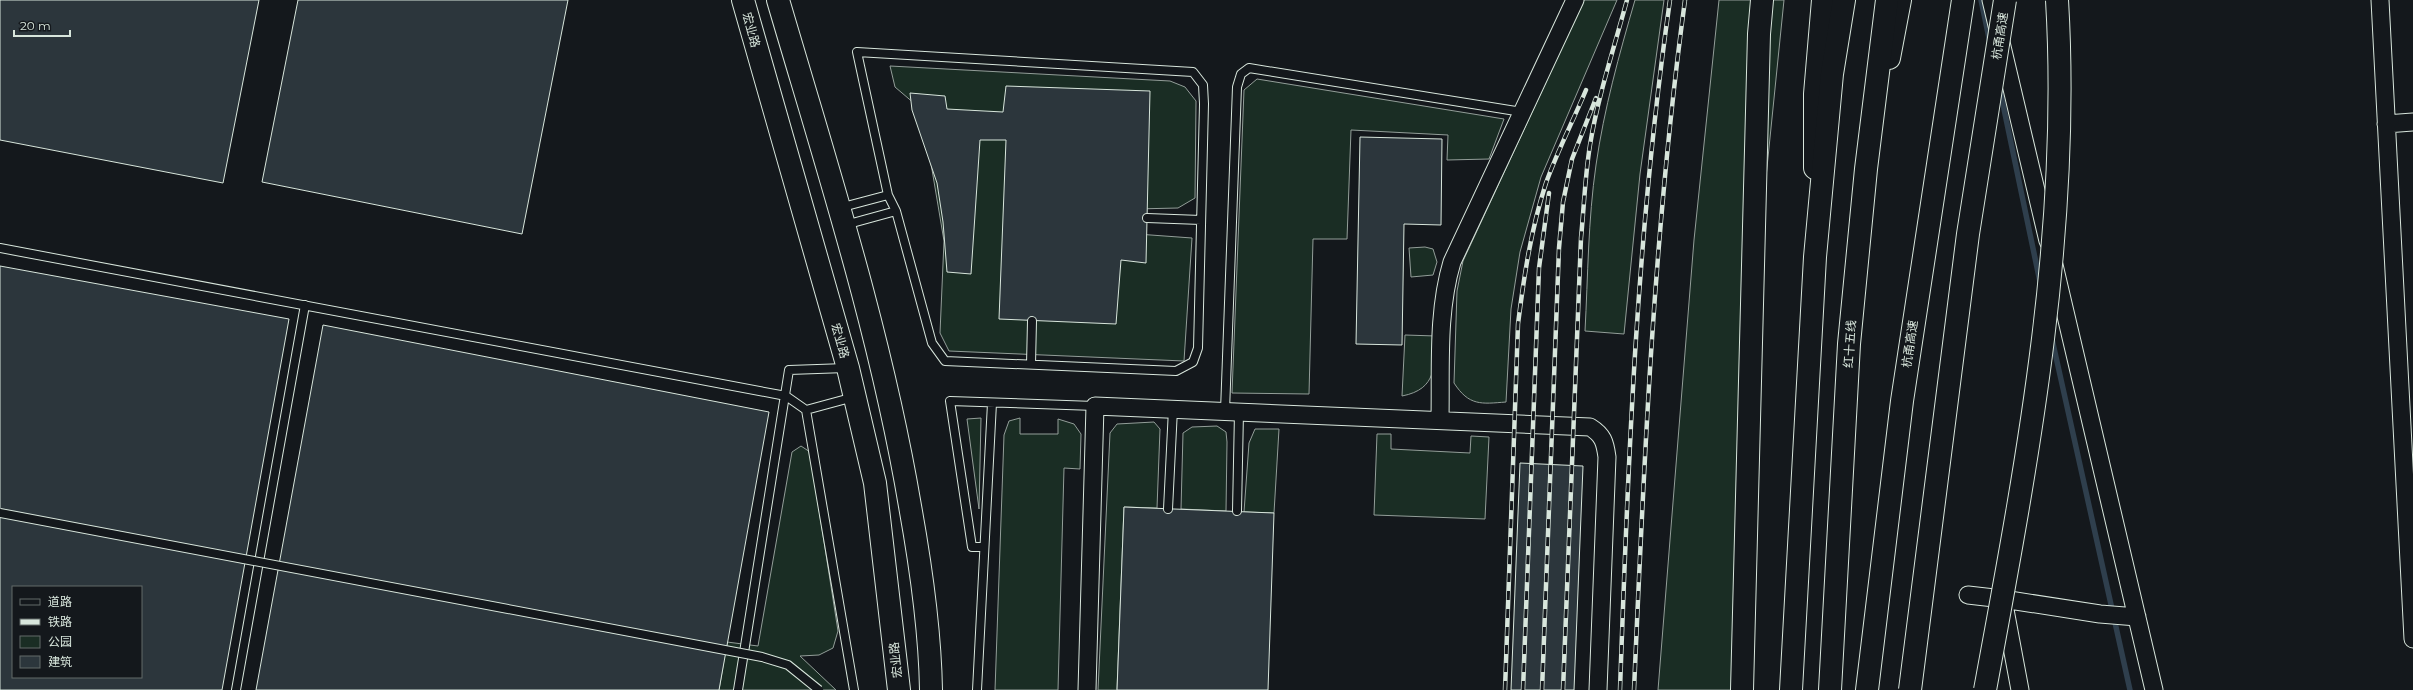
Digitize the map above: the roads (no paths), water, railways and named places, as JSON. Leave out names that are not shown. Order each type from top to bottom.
[{"type":"main road","name":"宏业路","points":[[743,0],[848,368],[875,483],[899,690]]},
{"type":"main road","points":[[778,0],[862,289],[898,438],[923,579],[931,690]]},
{"type":"main road","points":[[1742,690],[1759,34],[1762,0]]},
{"type":"main road","points":[[1816,250],[1815,94],[1823,0]]},
{"type":"main road","points":[[1791,690],[1816,250],[1832,74],[1844,0]]},
{"type":"main road","name":"红十五线","points":[[1830,690],[1849,344],[1866,169],[1888,0]]},
{"type":"main road","points":[[1866,169],[1900,0]]},
{"type":"main road","name":"杭甬高速","points":[[1867,690],[1902,402],[1963,0]]},
{"type":"main road","name":"杭甬高速","points":[[1910,690],[1968,234],[2005,0]]},
{"type":"main road","points":[[1985,690],[2018,508],[2040,363],[2056,216],[2061,68],[2057,0]]},
{"type":"street","points":[[1440,419],[1445,284],[1452,262],[1575,0]]},
{"type":"street","points":[[1992,0],[2131,616],[2154,690]]},
{"type":"street","points":[[2380,0],[2413,639]]},
{"type":"street","points":[[2386,124],[2413,122]]},
{"type":"street","points":[[1087,690],[1095,406],[1440,419],[1590,427],[1599,432],[1605,442],[1607,457],[1598,690]]},
{"type":"street","points":[[1968,595],[2100,614],[2131,616]]},
{"type":"street","points":[[2003,600],[2020,690]]},
{"type":"lane","points":[[857,52],[1193,72],[1203,85],[1204,91],[1198,348],[1193,362],[1176,371],[945,361],[932,343],[896,211],[888,194],[857,52]]},
{"type":"lane","points":[[1237,511],[1232,411],[1237,87],[1241,74],[1249,68],[1522,112]]},
{"type":"lane","points":[[841,217],[888,194]]},
{"type":"lane","points":[[841,217],[896,211]]},
{"type":"lane","points":[[1147,218],[1201,220]]},
{"type":"lane","points":[[0,248],[786,396],[806,410],[854,690]]},
{"type":"lane","points":[[236,690],[305,305]]},
{"type":"lane","points":[[1031,364],[1032,321]]},
{"type":"lane","points":[[738,690],[789,370],[848,368]]},
{"type":"lane","points":[[806,410],[855,397]]},
{"type":"lane","points":[[984,547],[972,547],[950,401],[1095,406]]},
{"type":"lane","points":[[977,690],[992,403]]},
{"type":"lane","points":[[1168,509],[1173,409]]},
{"type":"lane","points":[[0,513],[762,657],[788,665],[819,690]]},
{"type":"waterway","points":[[1981,0],[1990,43]]},
{"type":"waterway","points":[[2000,90],[2040,282]]},
{"type":"waterway","points":[[2052,339],[2130,690]]},
{"type":"railway","points":[[1563,690],[1581,238],[1586,180],[1590,145],[1597,108],[1627,0]]},
{"type":"railway","points":[[1620,690],[1631,431],[1642,258],[1649,172],[1670,0]]},
{"type":"railway","points":[[1634,690],[1646,431],[1658,258],[1665,172],[1685,0]]},
{"type":"railway","points":[[1505,690],[1518,324],[1520,306],[1536,218],[1546,183],[1586,90]]},
{"type":"railway","points":[[1542,690],[1559,248],[1563,202],[1572,159],[1596,98]]},
{"type":"railway","points":[[1523,690],[1539,268],[1549,193]]}]
